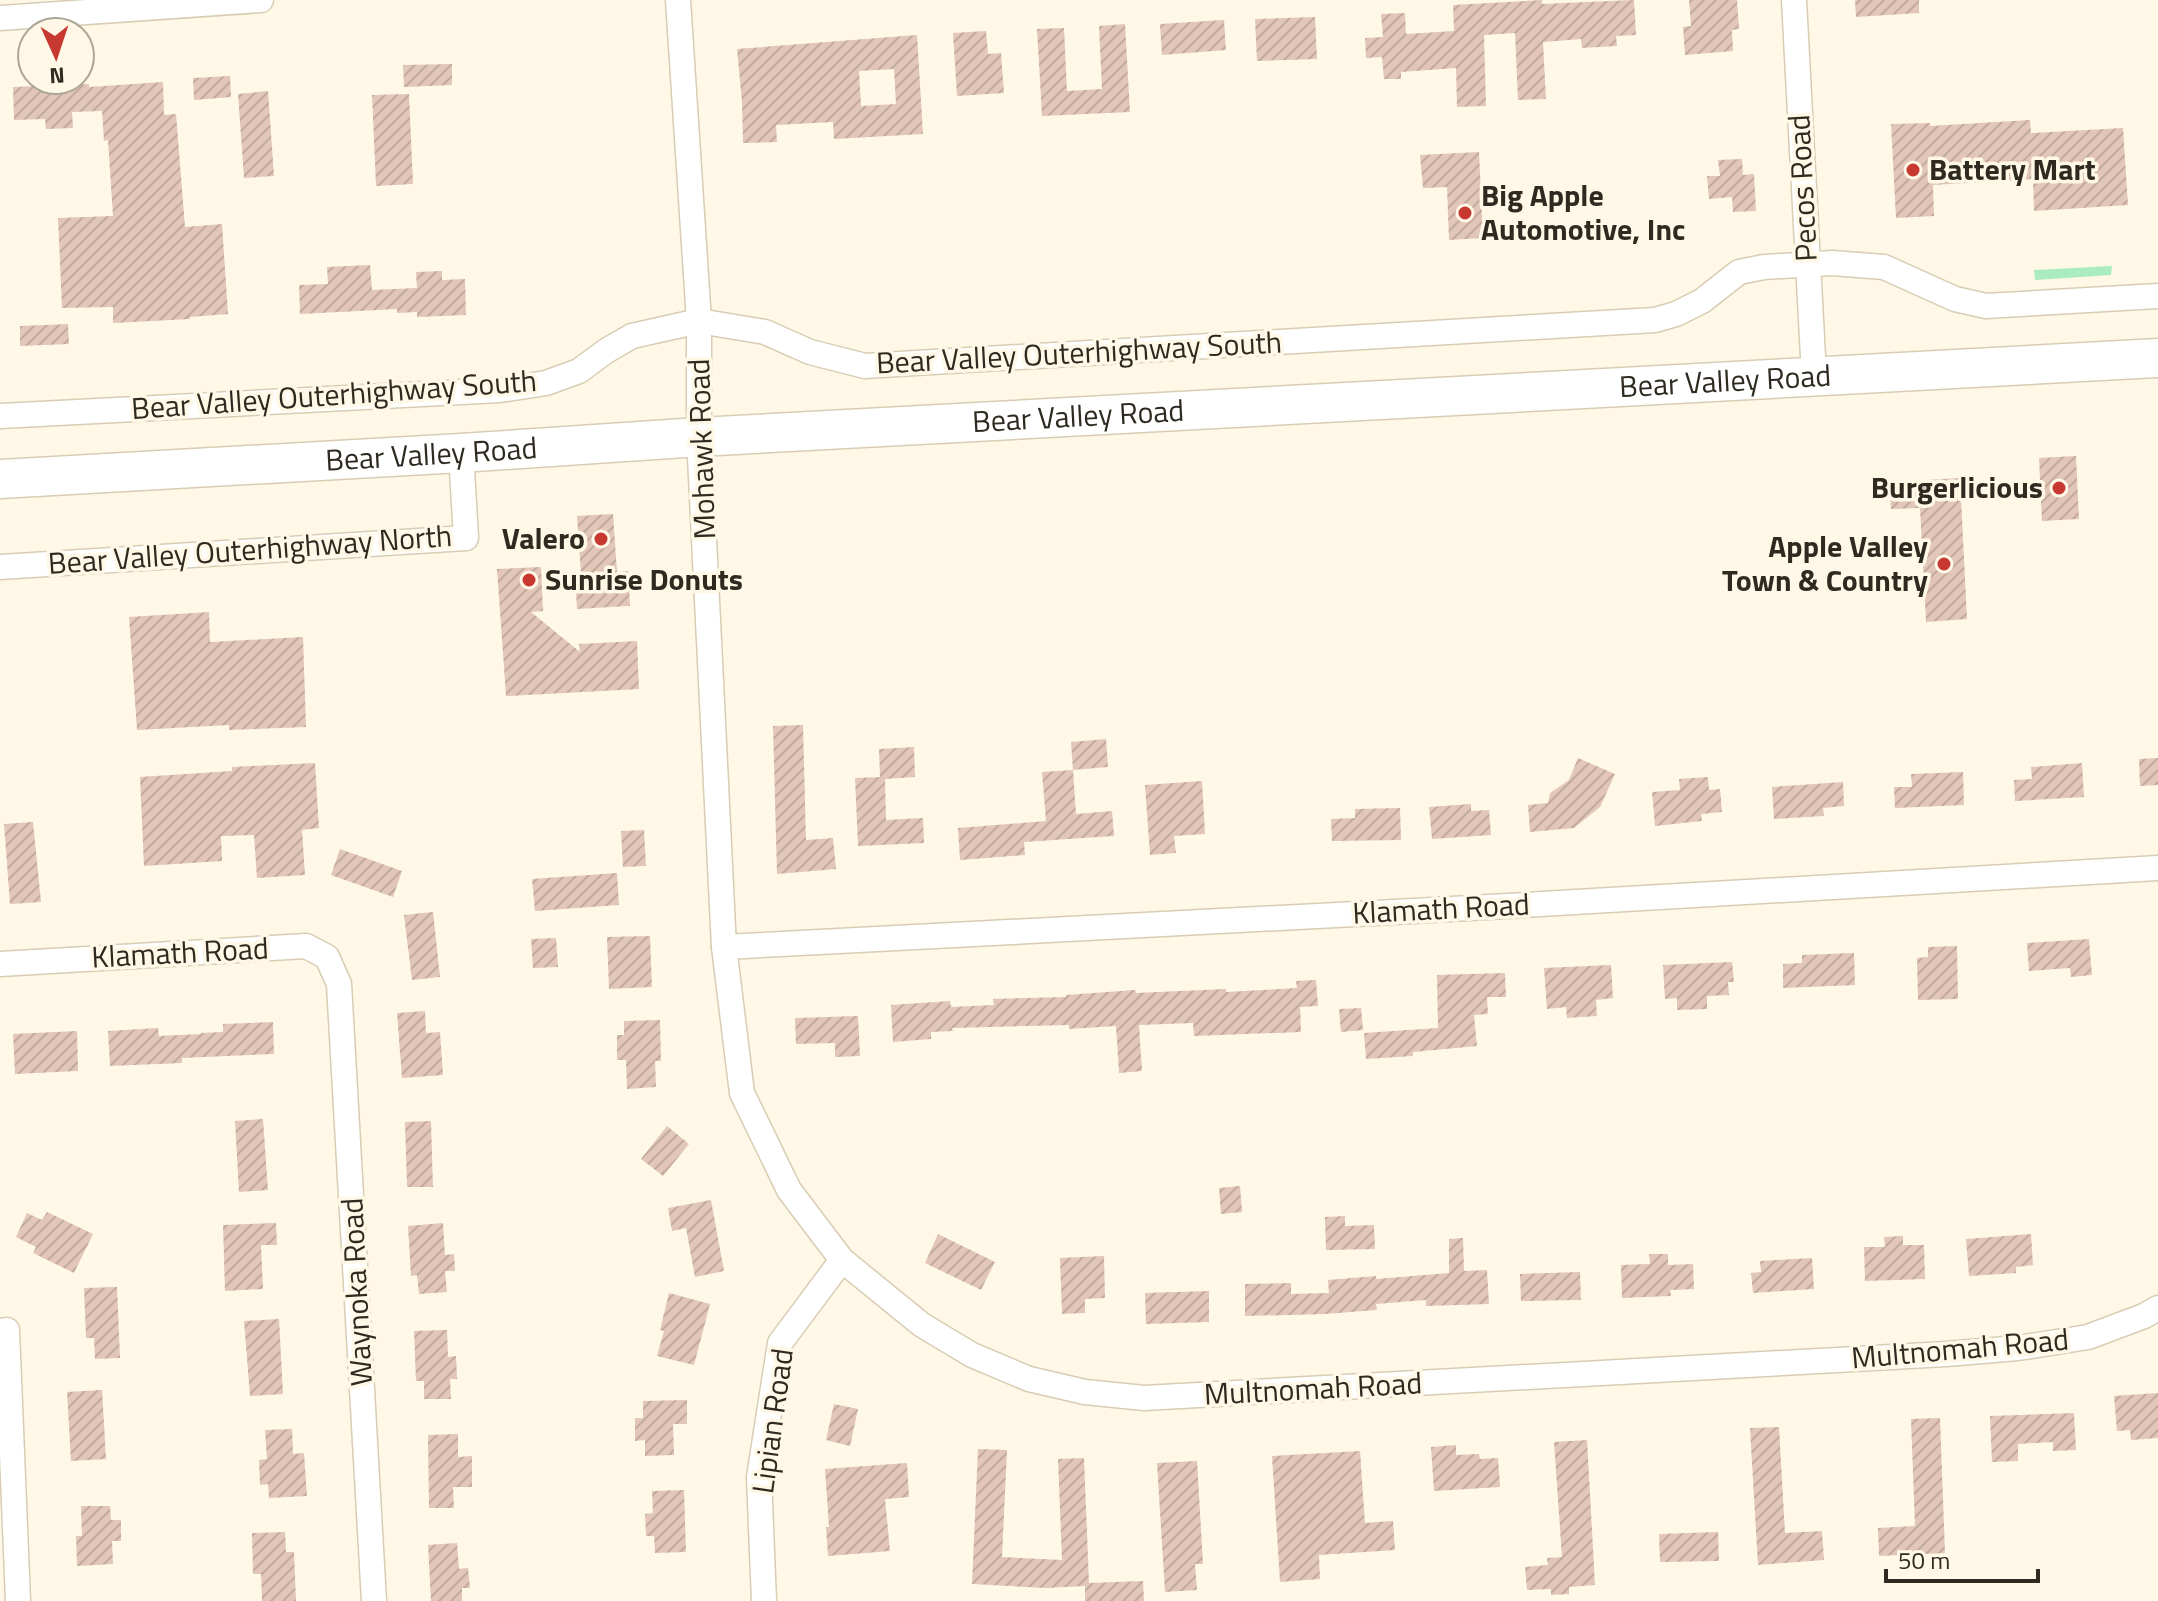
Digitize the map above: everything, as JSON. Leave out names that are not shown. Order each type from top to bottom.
[{"type":"main road","name":"Bear Valley Road","points":[[0,479],[699,437],[2158,358]]},
{"type":"street","points":[[0,18],[259,0]]},
{"type":"street","name":"Mohawk Road","points":[[678,0],[699,321],[699,437],[724,947]]},
{"type":"street","name":"Pecos Road","points":[[1794,0],[1814,376]]},
{"type":"street","name":"Bear Valley Outerhighway South","points":[[0,416],[500,390],[546,383],[579,371],[632,336],[699,321],[765,332],[810,352],[865,366],[1655,320],[1702,301],[1739,272],[1764,267],[1832,263],[1884,267],[1955,299],[1986,306],[2158,296]]},
{"type":"street","name":"Bear Valley Outerhighway North","points":[[0,567],[466,538],[461,453]]},
{"type":"street","name":"Klamath Road","points":[[724,947],[2158,868]]},
{"type":"street","name":"Klamath Road","points":[[0,964],[306,946],[327,957],[339,984]]},
{"type":"street","name":"Multnomah Road","points":[[724,947],[742,1093],[789,1190],[842,1260],[922,1325],[972,1355],[1029,1379],[1085,1392],[1144,1398],[1946,1354],[2018,1348],[2088,1337],[2158,1308]]},
{"type":"street","name":"Waynoka Road","points":[[339,984],[374,1601]]},
{"type":"street","name":"Lipian Road","points":[[764,1601],[759,1477],[780,1343],[842,1260]]},
{"type":"street","points":[[3,1331],[18,1601]]},
{"type":"green space","points":[[2112,266],[2111,275],[2035,280],[2034,270]]},
{"type":"building","points":[[1542,0],[1542,4],[1634,0],[1636,35],[1616,36],[1617,46],[1582,48],[1581,39],[1543,42],[1546,99],[1518,100],[1515,33],[1484,35],[1486,106],[1457,107],[1456,68],[1401,72],[1401,79],[1384,79],[1382,57],[1366,58],[1365,38],[1383,37],[1381,14],[1405,13],[1406,34],[1454,31],[1453,5]]},
{"type":"building","points":[[1689,0],[1737,0],[1739,29],[1732,30],[1733,51],[1685,55],[1683,27],[1691,26]]},
{"type":"building","points":[[1855,0],[1919,0],[1919,13],[1856,17]]},
{"type":"building","points":[[1315,17],[1317,59],[1257,61],[1255,19]]},
{"type":"building","points":[[1224,20],[1226,50],[1162,55],[1160,24]]},
{"type":"building","points":[[1125,24],[1130,112],[1042,116],[1037,29],[1064,28],[1067,91],[1102,89],[1099,26]]},
{"type":"building","points":[[986,31],[988,54],[1001,53],[1004,93],[957,96],[953,33]]},
{"type":"building","points":[[917,35],[923,134],[834,139],[833,122],[776,125],[777,142],[743,143],[737,49]],"holes":[[[894,69],[896,104],[861,106],[859,71]]]},
{"type":"building","points":[[452,64],[452,85],[404,87],[403,65]]},
{"type":"building","points":[[230,76],[231,97],[194,100],[193,78]]},
{"type":"building","points":[[163,82],[164,115],[176,114],[185,227],[222,224],[228,314],[113,323],[113,307],[62,308],[58,218],[113,216],[108,140],[104,141],[102,111],[72,112],[73,128],[46,129],[45,119],[14,120],[13,87],[16,87],[16,96],[96,96],[96,87]]},
{"type":"building","points":[[268,91],[274,176],[244,178],[238,94]]},
{"type":"building","points":[[409,94],[413,184],[376,186],[372,95]]},
{"type":"building","points":[[2030,120],[2031,133],[2123,128],[2128,205],[2034,211],[2033,179],[1933,185],[1934,216],[1896,218],[1891,124],[1930,123],[1930,126]]},
{"type":"building","name":"Big Apple Automotive, Inc","points":[[1479,152],[1483,238],[1449,240],[1447,187],[1423,188],[1420,155]]},
{"type":"building","points":[[1742,159],[1743,175],[1754,174],[1756,211],[1733,212],[1732,197],[1709,199],[1707,176],[1720,176],[1718,160]]},
{"type":"building","points":[[370,265],[372,290],[417,288],[416,272],[442,271],[442,280],[465,279],[466,315],[417,317],[417,312],[397,313],[397,309],[300,314],[299,285],[328,284],[327,267]]},
{"type":"building","points":[[68,324],[69,344],[20,346],[20,326]]},
{"type":"building","name":"Burgerlicious","points":[[2076,456],[2079,519],[2042,521],[2039,458]]},
{"type":"building","name":"Apple Valley Town & Country","points":[[1960,478],[1967,619],[1926,622],[1920,508],[1891,509],[1889,482]]},
{"type":"building","points":[[613,514],[617,572],[628,571],[630,606],[577,609],[575,574],[581,574],[577,516]]},
{"type":"building","points":[[541,567],[543,611],[531,612],[580,652],[579,644],[637,641],[639,689],[506,696],[497,569]]},
{"type":"building","points":[[209,612],[210,642],[303,637],[306,727],[229,730],[229,725],[137,730],[129,617]]},
{"type":"building","points":[[803,725],[806,840],[833,838],[836,869],[777,874],[773,726]]},
{"type":"building","points":[[1106,739],[1108,767],[1073,770],[1071,742]]},
{"type":"building","points":[[914,747],[915,777],[885,779],[886,820],[923,818],[924,843],[858,846],[855,778],[880,777],[879,749]]},
{"type":"building","points":[[1578,758],[1615,774],[1600,807],[1574,828],[1530,832],[1528,805],[1548,803],[1550,793],[1569,780]]},
{"type":"building","points":[[2158,758],[2158,785],[2140,786],[2139,759]]},
{"type":"building","points":[[315,763],[319,828],[302,830],[305,875],[257,878],[254,835],[221,836],[222,861],[144,866],[140,777],[232,771],[232,767]]},
{"type":"building","points":[[2082,763],[2084,797],[2015,801],[2014,780],[2032,779],[2031,767]]},
{"type":"building","points":[[1073,770],[1076,814],[1112,811],[1114,836],[1024,842],[1025,855],[960,860],[958,828],[1046,821],[1042,772]]},
{"type":"building","points":[[1963,772],[1964,805],[1895,808],[1894,787],[1912,787],[1911,774]]},
{"type":"building","points":[[1708,777],[1709,790],[1720,789],[1722,812],[1701,814],[1702,821],[1655,826],[1652,792],[1680,790],[1679,779]]},
{"type":"building","points":[[1202,781],[1205,834],[1174,836],[1176,853],[1150,855],[1145,785]]},
{"type":"building","points":[[1843,782],[1844,806],[1823,808],[1824,816],[1774,819],[1772,787]]},
{"type":"building","points":[[1471,804],[1471,811],[1489,810],[1491,835],[1432,839],[1429,807]]},
{"type":"building","points":[[1400,808],[1401,840],[1332,841],[1331,819],[1355,818],[1355,809]]},
{"type":"building","points":[[33,822],[41,902],[10,904],[4,824]]},
{"type":"building","points":[[644,830],[646,866],[623,867],[621,831]]},
{"type":"building","points":[[340,849],[402,871],[393,897],[331,875]]},
{"type":"building","points":[[617,873],[619,905],[535,911],[532,879]]},
{"type":"building","points":[[433,912],[440,977],[412,980],[404,915]]},
{"type":"building","points":[[650,936],[652,987],[609,989],[607,937]]},
{"type":"building","points":[[556,938],[558,967],[533,968],[531,939]]},
{"type":"building","points":[[2089,939],[2092,975],[2071,977],[2070,968],[2029,971],[2027,943]]},
{"type":"building","points":[[1957,946],[1958,999],[1918,1000],[1917,958],[1928,957],[1928,947]]},
{"type":"building","points":[[1854,953],[1855,985],[1783,988],[1783,964],[1802,963],[1802,955]]},
{"type":"building","points":[[1732,962],[1734,982],[1728,982],[1729,995],[1707,996],[1707,1009],[1677,1010],[1677,998],[1665,999],[1663,965]]},
{"type":"building","points":[[1611,965],[1613,998],[1596,1000],[1597,1016],[1567,1018],[1566,1007],[1547,1009],[1544,968]]},
{"type":"building","points":[[1505,973],[1506,997],[1487,997],[1488,1014],[1474,1015],[1477,1046],[1413,1052],[1413,1056],[1366,1059],[1364,1033],[1438,1028],[1437,975]]},
{"type":"building","points":[[1316,980],[1318,1006],[1300,1007],[1301,1032],[1194,1036],[1193,1023],[1139,1025],[1142,1071],[1119,1073],[1116,1026],[1069,1029],[1069,1025],[952,1028],[953,1031],[931,1032],[931,1039],[893,1042],[891,1005],[950,1001],[951,1007],[994,1005],[993,999],[1066,997],[1135,990],[1136,993],[1226,989],[1226,992],[1297,988],[1296,981]]},
{"type":"building","points":[[1361,1008],[1363,1030],[1341,1032],[1339,1009]]},
{"type":"building","points":[[425,1011],[426,1033],[440,1032],[443,1075],[402,1078],[397,1013]]},
{"type":"building","points":[[858,1016],[860,1056],[835,1057],[835,1043],[796,1044],[795,1018]]},
{"type":"building","points":[[660,1020],[661,1061],[655,1061],[656,1087],[627,1089],[626,1060],[617,1060],[617,1035],[624,1035],[624,1021]]},
{"type":"building","points":[[273,1022],[274,1054],[182,1058],[182,1063],[110,1066],[108,1031],[158,1028],[159,1036],[201,1034],[223,1032],[223,1024]]},
{"type":"building","points":[[77,1031],[78,1071],[15,1074],[13,1034]]},
{"type":"building","points":[[263,1119],[268,1190],[239,1192],[235,1121]]},
{"type":"building","points":[[431,1121],[433,1187],[407,1187],[405,1122]]},
{"type":"building","points":[[667,1126],[689,1144],[663,1176],[641,1159]]},
{"type":"building","points":[[1240,1186],[1242,1212],[1221,1214],[1219,1188]]},
{"type":"building","points":[[711,1200],[724,1271],[695,1277],[686,1228],[672,1231],[668,1208]]},
{"type":"building","points":[[47,1212],[93,1234],[74,1273],[33,1253],[36,1247],[16,1237],[27,1213],[42,1220]]},
{"type":"building","points":[[1345,1216],[1345,1226],[1374,1225],[1375,1249],[1326,1250],[1325,1217]]},
{"type":"building","points":[[276,1223],[277,1245],[261,1245],[263,1289],[225,1291],[223,1225]]},
{"type":"building","points":[[443,1223],[445,1255],[454,1254],[455,1271],[445,1271],[447,1292],[419,1294],[417,1275],[411,1276],[408,1226]]},
{"type":"building","points":[[938,1234],[995,1262],[981,1290],[925,1263]]},
{"type":"building","points":[[2031,1234],[2033,1265],[2016,1267],[2016,1273],[1969,1276],[1966,1239]]},
{"type":"building","points":[[1903,1236],[1903,1245],[1924,1245],[1925,1279],[1865,1281],[1864,1247],[1885,1247],[1884,1237]]},
{"type":"building","points":[[1463,1238],[1464,1271],[1487,1270],[1489,1304],[1426,1306],[1426,1300],[1376,1304],[1377,1310],[1245,1316],[1245,1284],[1291,1283],[1291,1294],[1329,1293],[1328,1280],[1449,1273],[1449,1239]]},
{"type":"building","points":[[1649,1254],[1668,1254],[1668,1265],[1693,1264],[1694,1289],[1670,1290],[1671,1296],[1622,1298],[1621,1265],[1650,1264]]},
{"type":"building","points":[[1104,1256],[1105,1298],[1085,1299],[1085,1313],[1062,1314],[1060,1258]]},
{"type":"building","points":[[1812,1258],[1814,1289],[1753,1293],[1751,1273],[1761,1272],[1760,1261]]},
{"type":"building","points":[[1580,1272],[1581,1300],[1521,1301],[1520,1274]]},
{"type":"building","points":[[117,1287],[120,1358],[95,1359],[94,1338],[86,1338],[84,1288]]},
{"type":"building","points":[[1209,1291],[1209,1322],[1146,1324],[1145,1293]]},
{"type":"building","points":[[669,1293],[710,1304],[694,1365],[657,1356]]},
{"type":"building","points":[[279,1319],[283,1394],[250,1396],[244,1321]]},
{"type":"building","points":[[447,1330],[448,1357],[456,1356],[457,1379],[450,1379],[451,1399],[424,1399],[424,1381],[416,1381],[414,1331]]},
{"type":"building","points":[[102,1390],[106,1459],[71,1461],[67,1392]]},
{"type":"building","points":[[2158,1393],[2158,1438],[2131,1440],[2130,1430],[2117,1431],[2114,1396]]},
{"type":"building","points":[[687,1400],[687,1424],[673,1424],[674,1455],[645,1456],[645,1440],[635,1441],[635,1418],[643,1418],[643,1401]]},
{"type":"building","points":[[834,1404],[858,1409],[850,1446],[826,1440]]},
{"type":"building","points":[[2074,1413],[2076,1450],[2053,1451],[2053,1442],[2018,1444],[2018,1461],[1992,1462],[1990,1416]]},
{"type":"building","points":[[1940,1418],[1945,1553],[1879,1556],[1878,1528],[1915,1526],[1911,1419]]},
{"type":"building","points":[[1779,1427],[1785,1533],[1822,1531],[1824,1560],[1758,1565],[1750,1428]]},
{"type":"building","points":[[292,1429],[293,1454],[304,1453],[307,1496],[269,1498],[268,1484],[260,1485],[259,1460],[267,1459],[265,1430]]},
{"type":"building","points":[[458,1434],[458,1457],[472,1456],[472,1487],[453,1487],[454,1508],[429,1508],[428,1435]]},
{"type":"building","points":[[1587,1440],[1595,1585],[1569,1587],[1569,1594],[1551,1595],[1551,1589],[1527,1590],[1525,1567],[1548,1565],[1547,1558],[1562,1557],[1554,1442]]},
{"type":"building","points":[[1456,1445],[1456,1455],[1479,1454],[1480,1459],[1498,1458],[1500,1487],[1434,1491],[1431,1447]]},
{"type":"building","points":[[978,1449],[1007,1450],[1002,1557],[1062,1560],[1058,1459],[1084,1458],[1089,1583],[1143,1581],[1144,1601],[1085,1601],[1085,1586],[1046,1588],[972,1584]]},
{"type":"building","points":[[1360,1451],[1365,1523],[1393,1521],[1395,1550],[1319,1555],[1320,1579],[1280,1582],[1272,1456]]},
{"type":"building","points":[[1197,1461],[1203,1564],[1195,1564],[1197,1590],[1165,1592],[1157,1463]]},
{"type":"building","points":[[907,1463],[909,1497],[885,1499],[890,1551],[828,1556],[825,1469]]},
{"type":"building","points":[[684,1490],[686,1552],[655,1553],[654,1536],[646,1536],[645,1514],[653,1513],[652,1491]]},
{"type":"building","points":[[81,1506],[110,1506],[111,1520],[121,1520],[121,1541],[112,1541],[113,1564],[77,1566],[76,1536],[82,1536]]},
{"type":"building","points":[[285,1532],[286,1552],[294,1552],[296,1601],[262,1601],[261,1574],[253,1574],[252,1533]]},
{"type":"building","points":[[1718,1532],[1719,1561],[1660,1562],[1659,1534]]},
{"type":"building","points":[[457,1543],[459,1569],[468,1568],[470,1588],[462,1588],[462,1601],[431,1601],[428,1545]]},
{"type":"place","name":"Battery Mart","points":[[1913,170]]},
{"type":"place","name":"Big Apple Automotive, Inc","points":[[1465,213]]},
{"type":"place","name":"Burgerlicious","points":[[2059,488]]},
{"type":"place","name":"Valero","points":[[601,539]]},
{"type":"place","name":"Apple Valley Town & Country","points":[[1944,564]]},
{"type":"place","name":"Sunrise Donuts","points":[[529,580]]}]
